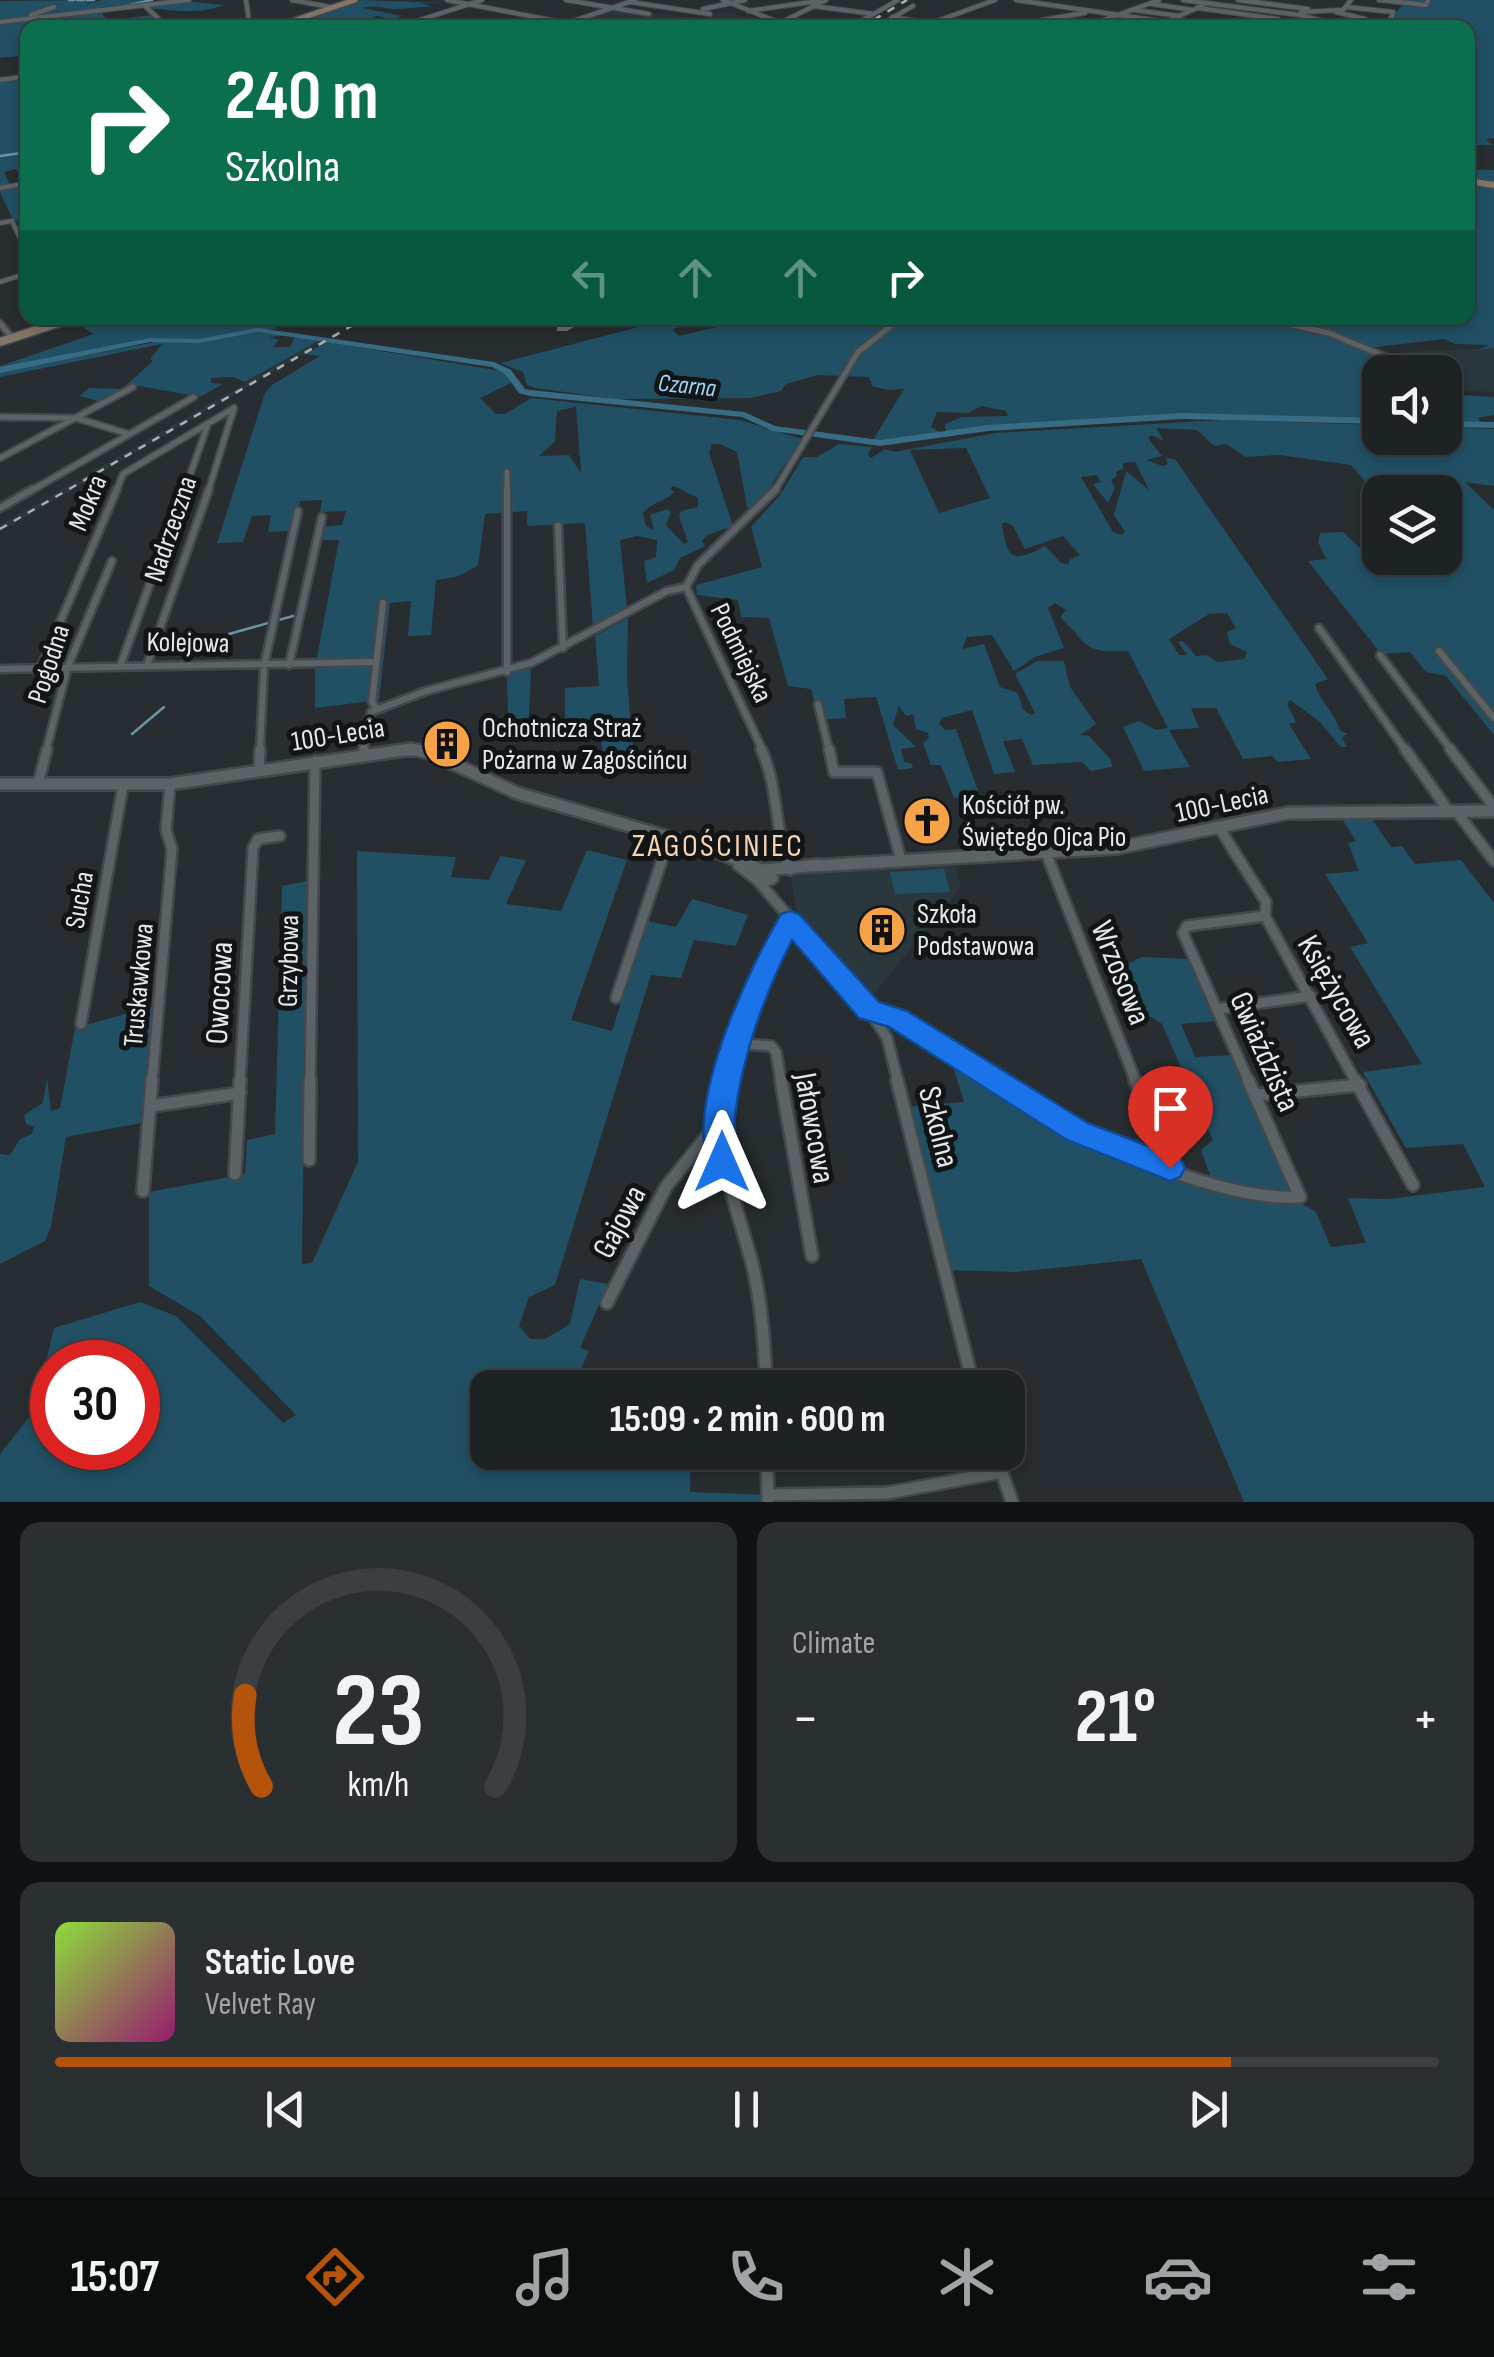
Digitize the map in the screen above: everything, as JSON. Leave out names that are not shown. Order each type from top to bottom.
[{"type":"main road","points":[[295,20],[355,0]]},
{"type":"main road","points":[[0,342],[52,325]]},
{"type":"street","points":[[24,20],[189,0]]},
{"type":"street","points":[[292,0],[330,8]]},
{"type":"street","points":[[447,0],[551,20]]},
{"type":"street","points":[[419,20],[482,0]]},
{"type":"street","points":[[566,0],[649,14]]},
{"type":"street","points":[[659,6],[676,0]]},
{"type":"street","points":[[703,9],[726,1],[746,0]]},
{"type":"street","points":[[748,10],[825,0]]},
{"type":"street","points":[[790,20],[825,0]]},
{"type":"street","points":[[864,20],[898,0]]},
{"type":"street","points":[[938,20],[995,0]]},
{"type":"street","points":[[1100,20],[1159,0]]},
{"type":"street","points":[[1183,0],[1291,7],[1302,12],[1345,8],[1393,12]]},
{"type":"street","points":[[1238,0],[1315,11]]},
{"type":"street","points":[[1269,0],[1327,20]]},
{"type":"street","points":[[1345,8],[1351,0]]},
{"type":"street","points":[[1380,0],[1427,2]]},
{"type":"street","points":[[575,20],[633,1],[710,14]]},
{"type":"street","points":[[726,1],[773,20]]},
{"type":"street","points":[[1015,1],[1154,20]]},
{"type":"street","points":[[1174,19],[1210,2]]},
{"type":"street","points":[[1390,20],[1403,2]]},
{"type":"street","points":[[1148,3],[1278,19],[1291,7]]},
{"type":"street","points":[[1044,8],[1050,5]]},
{"type":"street","points":[[143,6],[159,20]]},
{"type":"street","points":[[813,6],[874,14]]},
{"type":"street","points":[[887,20],[913,6]]},
{"type":"street","points":[[24,20],[54,7]]},
{"type":"street","points":[[1130,9],[1180,16]]},
{"type":"street","points":[[1332,10],[1365,19],[1359,20]]},
{"type":"street","points":[[1042,20],[1099,12]]},
{"type":"street","points":[[1212,20],[1223,12]]},
{"type":"street","points":[[1241,20],[1248,15]]},
{"type":"street","points":[[892,17],[911,20]]},
{"type":"street","points":[[1174,19],[1182,20]]},
{"type":"street","points":[[0,223],[12,221],[20,238]]},
{"type":"street","points":[[0,323],[12,338]]},
{"type":"street","name":"Podmiejska","points":[[789,868],[780,848],[776,796],[766,756],[686,587],[698,565],[772,495],[858,352],[892,325]]},
{"type":"street","points":[[1291,325],[1329,334],[1381,355]]},
{"type":"street","points":[[0,458],[133,387]]},
{"type":"street","points":[[0,508],[194,396]]},
{"type":"street","name":"Mokra","points":[[41,667],[123,474],[234,408]]},
{"type":"street","name":"Nadrzeczna","points":[[147,665],[234,408]]},
{"type":"street","points":[[0,417],[76,418],[129,434]]},
{"type":"street","points":[[121,664],[209,422]]},
{"type":"street","points":[[506,472],[507,672]]},
{"type":"street","points":[[259,770],[264,666],[298,511]]},
{"type":"street","points":[[289,666],[322,516]]},
{"type":"street","points":[[558,526],[563,648]]},
{"type":"street","name":"Pogodna","points":[[38,784],[68,666],[112,561]]},
{"type":"street","points":[[362,753],[371,712],[426,691],[507,672],[563,648],[667,591],[686,587]]},
{"type":"street","points":[[377,709],[372,702],[383,603]]},
{"type":"street","points":[[1319,628],[1494,861]]},
{"type":"street","points":[[1439,651],[1494,718]]},
{"type":"street","points":[[1380,656],[1494,809]]},
{"type":"street","name":"Kolejowa","points":[[0,669],[375,662]]},
{"type":"street","points":[[818,704],[834,772],[876,772],[901,860]]},
{"type":"street","name":"100-Lecia","points":[[0,784],[170,784],[362,753],[418,750],[517,793],[726,856],[764,876],[819,865],[1134,846],[1288,813],[1494,809]]},
{"type":"street","name":"Grzybowa","points":[[309,1160],[315,761]]},
{"type":"street","name":"Sucha","points":[[81,1024],[124,784]]},
{"type":"street","name":"Truskawkowa","points":[[143,1191],[172,850],[166,830],[170,784]]},
{"type":"street","name":"Księżycowa","points":[[1218,826],[1266,902],[1265,916],[1413,1185]]},
{"type":"street","name":"Owocowa","points":[[235,1174],[253,848],[258,839],[280,836]]},
{"type":"street","points":[[616,998],[662,860],[673,839]]},
{"type":"street","name":"Wrzosowa","points":[[1046,853],[1170,1168]]},
{"type":"street","name":"Szkolna","points":[[764,876],[787,916],[869,1010],[887,1038],[970,1370]]},
{"type":"street","points":[[764,1370],[753,1270],[722,1162],[720,1120],[735,1043],[787,916]]},
{"type":"street","name":"Gwiaździsta","points":[[1170,1168],[1229,1192],[1268,1198],[1300,1197],[1182,928],[1265,916]]},
{"type":"street","points":[[1216,1009],[1311,996]]},
{"type":"street","points":[[869,1010],[898,1019],[1078,1132],[1170,1168]]},
{"type":"street","name":"Jałowcowa","points":[[735,1043],[771,1046],[776,1052],[812,1256]]},
{"type":"street","points":[[1256,1095],[1360,1085]]},
{"type":"street","points":[[151,1106],[240,1092]]},
{"type":"street","name":"Gajowa","points":[[607,1303],[666,1187],[720,1120]]},
{"type":"street","points":[[767,1470],[768,1498],[888,1493],[1002,1472],[1012,1502]]},
{"type":"shaded area","points":[[96,0],[85,5],[102,0],[154,0],[145,1],[148,5],[184,1],[224,5],[187,11],[122,7],[127,5],[100,11],[107,20],[20,20],[20,56],[0,58],[0,1]]},
{"type":"shaded area","points":[[361,0],[446,3],[420,3],[433,7],[403,9],[363,8],[402,16],[397,18],[402,20],[376,16],[370,20],[302,20]]},
{"type":"shaded area","points":[[1385,0],[1425,0],[1423,5],[1428,5],[1430,0],[1494,0],[1494,138],[1486,139],[1493,145],[1475,143],[1475,20],[1390,20],[1405,3]]},
{"type":"shaded area","points":[[615,9],[699,18],[722,12],[761,20],[581,20]]},
{"type":"shaded area","points":[[152,15],[159,20],[107,20]]},
{"type":"shaded area","points":[[0,79],[20,79],[20,175],[16,169],[4,172],[10,185],[20,184],[20,222],[13,220],[0,192]]},
{"type":"shaded area","points":[[1475,169],[1494,170],[1494,348],[1478,350],[1489,345],[1455,344],[1444,339],[1368,348],[1373,355],[1362,355],[1362,418],[1163,416],[1054,421],[946,433],[945,424],[962,417],[1008,416],[1006,411],[982,406],[968,413],[937,412],[931,427],[940,432],[937,434],[904,441],[873,440],[904,389],[872,386],[869,377],[817,375],[786,384],[781,391],[750,398],[616,399],[535,388],[527,385],[523,372],[500,363],[646,325],[688,325],[672,329],[679,336],[725,325],[1475,325]]},
{"type":"shaded area","points":[[79,325],[279,328],[199,340],[150,339],[0,369],[94,334]]},
{"type":"shaded area","points":[[254,332],[291,335],[269,337],[279,340],[273,347],[290,347],[295,337],[318,341],[245,382],[233,377],[211,378],[211,383],[223,384],[200,397],[134,385],[102,402],[79,396],[89,388],[122,389],[153,361],[150,359],[162,344],[0,377],[0,372],[155,342],[202,342]]},
{"type":"shaded area","points":[[318,341],[324,342],[0,532],[0,525]]},
{"type":"shaded area","points":[[327,342],[507,372],[511,383],[480,398],[496,414],[505,414],[531,398],[740,420],[802,439],[753,512],[747,507],[737,452],[712,444],[709,453],[733,526],[707,535],[702,541],[705,546],[680,558],[674,570],[647,583],[644,561],[656,557],[657,540],[637,536],[620,540],[627,608],[593,627],[585,523],[527,526],[527,511],[485,514],[478,566],[456,577],[436,580],[431,635],[408,636],[411,601],[390,603],[379,700],[315,708],[315,668],[339,540],[319,540],[321,527],[342,525],[346,511],[320,512],[322,500],[300,501],[293,531],[268,532],[271,515],[252,516],[243,542],[217,543],[265,393],[320,356],[305,354]],"holes":[[[576,407],[581,471],[580,472],[569,455],[539,456],[555,441],[557,411]],[[674,486],[698,498],[698,507],[681,511],[679,517],[688,542],[684,544],[666,525],[671,512],[667,509],[650,515],[654,530],[646,526],[643,513],[671,495],[674,492],[670,488]]]},
{"type":"shaded area","points":[[1494,348],[1494,392],[1462,391],[1462,355],[1404,352]]},
{"type":"shaded area","points":[[1462,395],[1494,397],[1494,415],[1478,418],[1480,422],[1462,421]]},
{"type":"shaded area","points":[[1222,420],[1362,424],[1362,455],[1462,455],[1462,428],[1494,429],[1494,486],[1465,482],[1494,510],[1494,735],[1446,676],[1426,672],[1410,652],[1381,654],[1308,561],[1326,559],[1318,542],[1320,533],[1343,532],[1362,547],[1362,575],[1462,575],[1462,475],[1362,478],[1351,465],[1279,455],[1246,457],[1226,444],[1214,446],[1197,430],[1156,428],[1164,441],[1152,435],[1148,438],[1162,456],[1146,460],[1163,466],[1168,464],[1165,458],[1175,459],[1328,679],[1315,684],[1340,730],[1347,734],[1342,738],[1347,747],[1341,747],[1319,721],[1290,700],[1287,704],[1296,722],[1289,724],[1311,759],[1243,759],[1216,708],[1191,708],[1199,728],[1169,730],[1190,767],[1144,771],[1123,727],[1139,721],[1156,730],[1168,728],[1128,651],[1102,651],[1088,646],[1060,617],[1066,610],[1055,603],[1048,608],[1064,648],[1035,657],[1014,671],[992,635],[967,637],[962,649],[984,644],[1000,687],[1018,693],[1023,710],[1031,715],[1035,713],[1015,674],[1037,661],[1064,661],[1070,687],[1096,724],[1080,735],[1089,736],[1111,760],[1112,767],[1091,771],[1082,762],[1033,765],[1022,739],[1003,741],[1015,772],[994,774],[972,710],[942,718],[939,724],[945,730],[956,729],[980,796],[954,798],[941,765],[931,765],[923,744],[928,733],[916,729],[913,714],[906,716],[899,706],[893,725],[916,747],[901,749],[904,762],[911,763],[913,768],[898,770],[876,697],[844,699],[846,718],[819,720],[811,689],[788,686],[769,618],[741,617],[738,600],[697,595],[696,585],[762,567],[751,527],[780,495],[803,457],[817,457],[839,444],[872,447],[868,454],[871,458],[885,449],[894,452],[995,433]],"holes":[[[966,448],[990,498],[939,513],[910,450]],[[1135,462],[1149,490],[1126,471],[1114,515],[1125,532],[1121,535],[1113,532],[1081,477],[1097,475],[1101,482],[1093,484],[1108,503],[1115,488],[1111,480],[1116,472],[1123,469],[1123,463]],[[1002,524],[1013,526],[1025,549],[1063,536],[1080,555],[1069,560],[1069,564],[1061,563],[1045,546],[1025,555],[1013,555],[1006,545]],[[1227,613],[1236,628],[1227,632],[1230,644],[1247,652],[1244,659],[1217,662],[1207,655],[1196,656],[1183,641],[1178,642],[1187,655],[1179,655],[1169,639],[1209,614]]]},
{"type":"shaded area","points":[[628,618],[627,679],[633,750],[603,753],[600,734],[565,735],[565,688],[599,686],[595,636]]},
{"type":"shaded area","points":[[531,665],[529,718],[508,719],[507,674]]},
{"type":"shaded area","points":[[1370,816],[1391,847],[1402,846],[1415,864],[1461,860],[1494,903],[1494,1502],[1244,1502],[1141,1259],[1016,1272],[944,1270],[905,1107],[964,1102],[948,1050],[1078,1132],[1170,1168],[1211,1178],[1201,1150],[1213,1140],[1162,1024],[1151,1017],[1129,1018],[1109,972],[1142,957],[1189,959],[1217,1021],[1181,1024],[1195,1057],[1231,1055],[1299,1202],[1316,1212],[1331,1247],[1366,1243],[1348,1198],[1389,1199],[1485,1187],[1463,1144],[1406,1148],[1363,1072],[1422,1064],[1350,947],[1368,943],[1325,874],[1359,871],[1348,843],[1356,841],[1342,819]]},
{"type":"shaded area","points":[[587,850],[627,860],[571,1020],[612,1031],[646,921],[676,927],[692,899],[748,915],[736,946],[694,940],[681,978],[651,975],[555,1285],[529,1297],[519,1326],[530,1339],[545,1339],[570,1324],[580,1279],[608,1284],[580,1348],[589,1351],[581,1370],[470,1370],[470,1470],[691,1470],[690,1492],[768,1495],[768,1502],[0,1502],[0,1454],[30,1416],[30,1470],[160,1470],[160,1340],[51,1340],[54,1328],[140,1302],[176,1316],[283,1423],[296,1415],[200,1316],[149,1286],[149,1192],[245,1174],[247,1140],[275,1134],[282,886],[307,881],[302,1264],[312,1263],[358,1162],[357,851],[456,857],[451,877],[489,880],[500,856],[526,860],[506,904],[561,911]]},
{"type":"shaded area","points":[[955,866],[961,887],[874,994],[862,988],[797,911],[790,875]]},
{"type":"shaded area","points":[[944,869],[950,892],[895,894],[890,872]]},
{"type":"shaded area","points":[[153,1006],[146,1122],[66,1137],[51,1227],[45,1241],[0,1264],[0,1154],[10,1155],[20,1139],[32,1134],[34,1127],[26,1124],[24,1115],[43,1103],[47,1078],[51,1111],[60,1108],[75,1028]]},
{"type":"waterway","points":[[69,0],[74,0]]},
{"type":"waterway","points":[[77,0],[84,0]]},
{"type":"waterway","points":[[87,0],[94,0]]},
{"type":"waterway","points":[[125,6],[152,0]]},
{"type":"waterway","points":[[0,156],[20,153]]},
{"type":"waterway","name":"Czarna","points":[[0,370],[150,340],[199,341],[258,330],[494,365],[508,372],[522,391],[530,393],[744,415],[773,428],[880,443],[988,428],[1182,416],[1362,421]]},
{"type":"waterway","name":"Czarna","points":[[1462,424],[1494,425]]},
{"type":"waterway","points":[[229,634],[293,616]]},
{"type":"waterway","points":[[132,734],[164,707]]},
{"type":"taxiway","points":[[562,328],[568,325]]},
{"type":"railway","points":[[873,20],[907,0]]},
{"type":"railway","points":[[0,529],[353,325]]},
{"type":"place","name":"Ochotnicza Straż Pożarna w Zagościńcu","points":[[447,744]]},
{"type":"place","name":"Kościół pw. Świętego Ojca Pio","points":[[927,821]]},
{"type":"place","name":"Szkoła Podstawowa","points":[[882,930]]},
{"type":"district","name":"ZAGOŚCINIEC","points":[[718,846]]},
{"type":"route","points":[[722,1162],[720,1120],[735,1043],[759,978],[790,920],[869,1010],[898,1019],[1078,1132],[1170,1168]]}]
